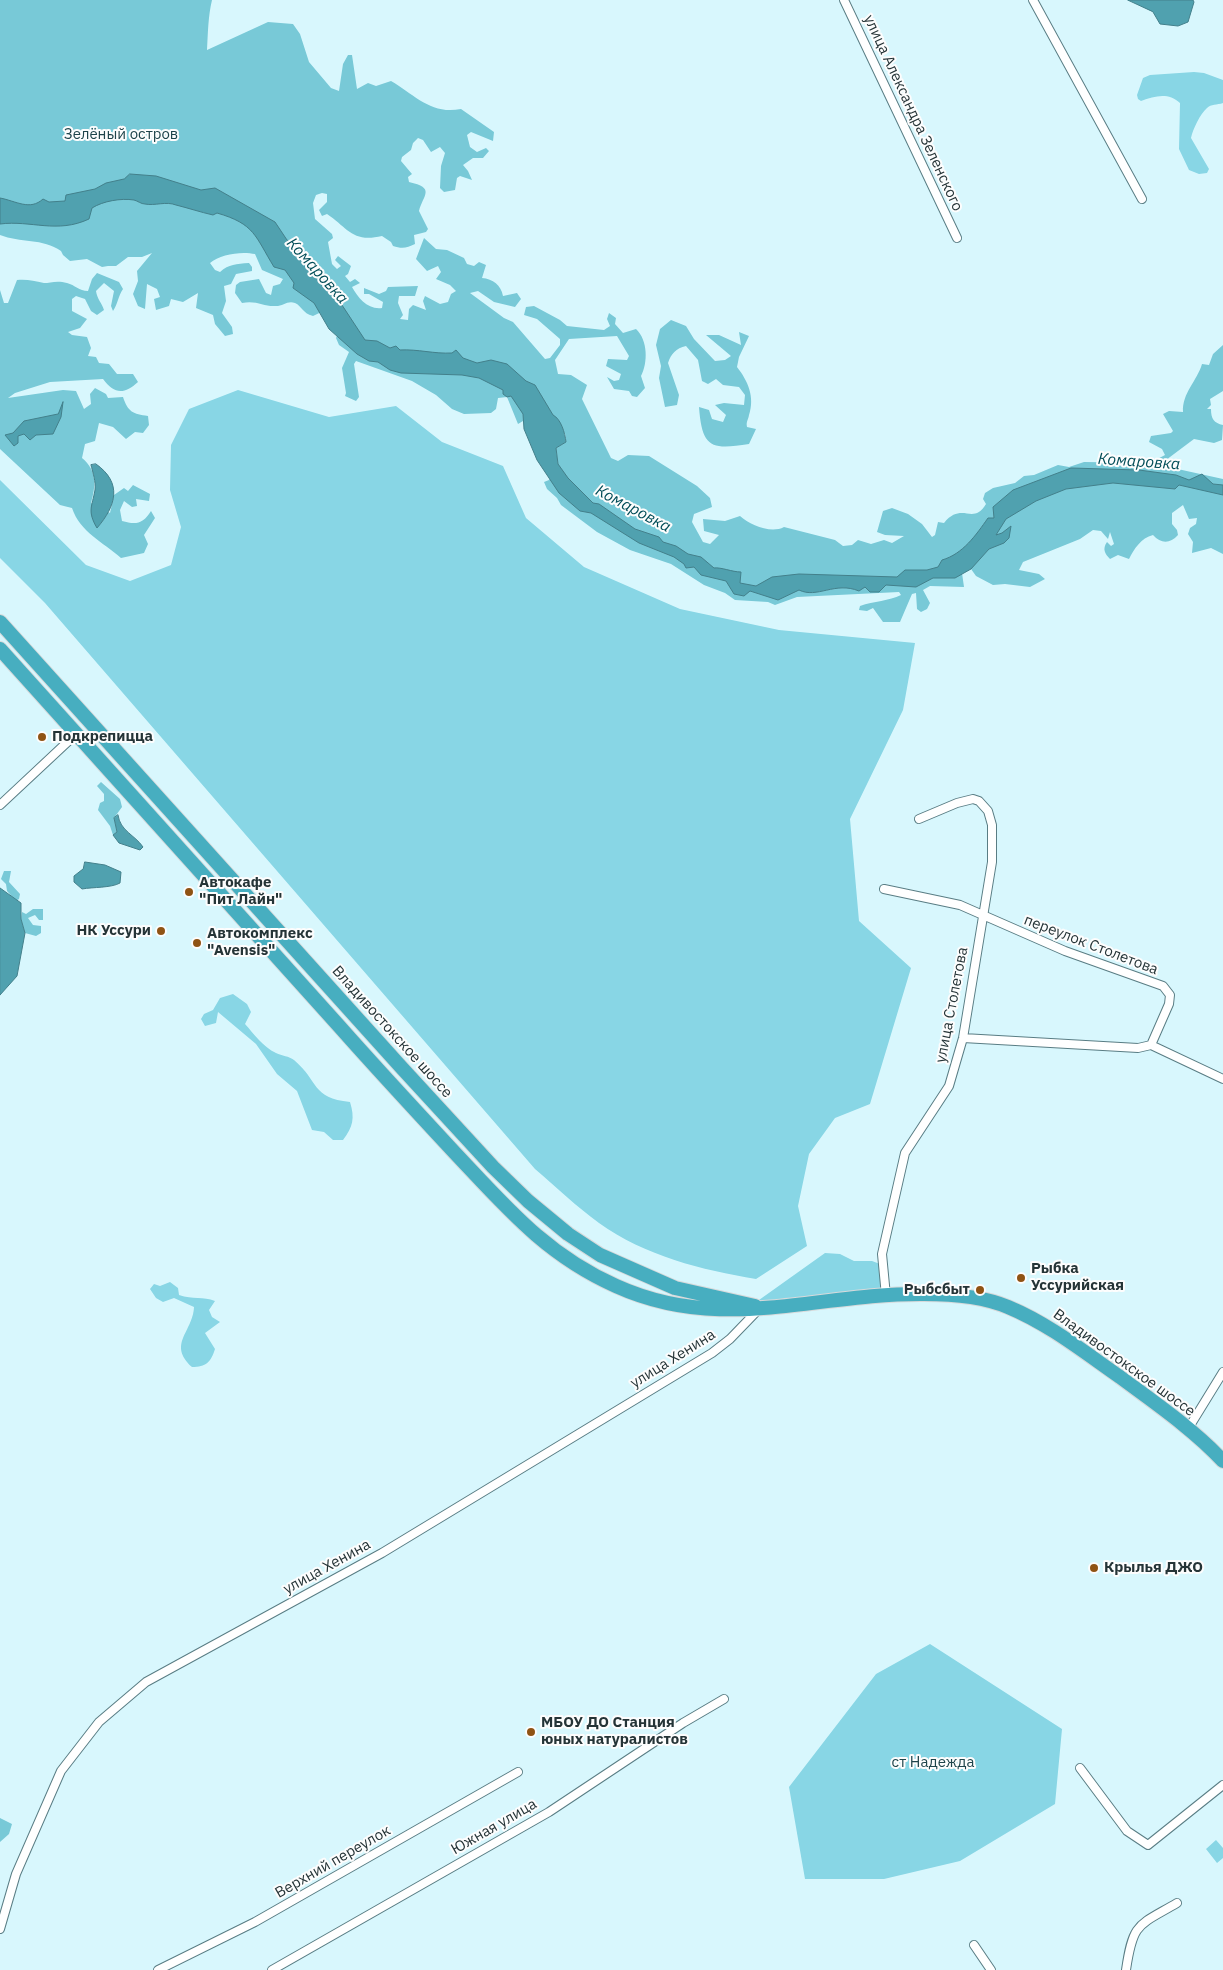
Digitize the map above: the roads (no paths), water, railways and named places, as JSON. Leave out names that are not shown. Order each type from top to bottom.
[{"type":"highway","name":"Владивостокское шоссе","points":[[0,622],[401,1068],[505,1179],[568,1234],[600,1254],[675,1288],[748,1302],[760,1308]]},
{"type":"highway","name":"Владивостокское шоссе","points":[[0,650],[509,1212],[545,1244],[615,1285],[652,1300],[692,1309],[736,1310],[920,1294],[958,1295],[1005,1306],[1062,1337],[1188,1429],[1223,1461]]},
{"type":"highway","points":[[492,1193],[505,1192],[505,1179]]},
{"type":"street","name":"улица Александра Зеленского","points":[[844,0],[957,238]]},
{"type":"street","points":[[1033,0],[1142,199]]},
{"type":"street","points":[[0,805],[76,734]]},
{"type":"street","name":"улица Столетова","points":[[886,1296],[882,1254],[904,1153],[949,1086],[963,1038],[992,852],[992,826],[988,810],[979,801],[973,799],[957,803],[919,819]]},
{"type":"street","name":"переулок Столетова","points":[[884,889],[960,905],[983,917],[1065,951],[1163,986],[1170,996],[1169,1004],[1151,1045]]},
{"type":"street","points":[[963,1038],[1118,1048],[1138,1048],[1151,1045],[1223,1079]]},
{"type":"street","name":"улица Хенина","points":[[0,1929],[16,1874],[61,1771],[99,1722],[146,1682],[382,1553],[712,1353],[730,1339],[760,1308]]},
{"type":"street","points":[[1188,1429],[1223,1372]]},
{"type":"street","name":"Южная улица","points":[[272,1970],[549,1812],[683,1723],[724,1699]]},
{"type":"street","points":[[1080,1768],[1127,1831],[1148,1845],[1223,1785]]},
{"type":"street","name":"Верхний переулок","points":[[158,1970],[255,1922],[518,1772]]},
{"type":"street","points":[[1126,1970],[1130,1946],[1140,1925],[1177,1903]]},
{"type":"street","points":[[974,1945],[991,1970]]},
{"type":"place","name":"Подкрепицца","points":[[42,737]]},
{"type":"place","name":"Автокафе \"Пит Лайн\"","points":[[189,892]]},
{"type":"place","name":"НК Уссури","points":[[161,931]]},
{"type":"place","name":"Автокомплекс \"Avensis\"","points":[[197,943]]},
{"type":"place","name":"Рыбка Уссурийская","points":[[1021,1278]]},
{"type":"place","name":"Рыбсбыт","points":[[980,1290]]},
{"type":"place","name":"Крылья ДЖО","points":[[1094,1568]]},
{"type":"place","name":"МБОУ ДО Станция юных натуралистов","points":[[531,1732]]},
{"type":"park label","name":"Зелёный остров","points":[[121,135]]},
{"type":"park label","name":"ст Надежда","points":[[933,1763]]},
{"type":"water label","name":"Комаровка","points":[[317,271]]},
{"type":"water label","name":"Комаровка","points":[[1139,462]]},
{"type":"water label","name":"Комаровка","points":[[633,509]]}]
